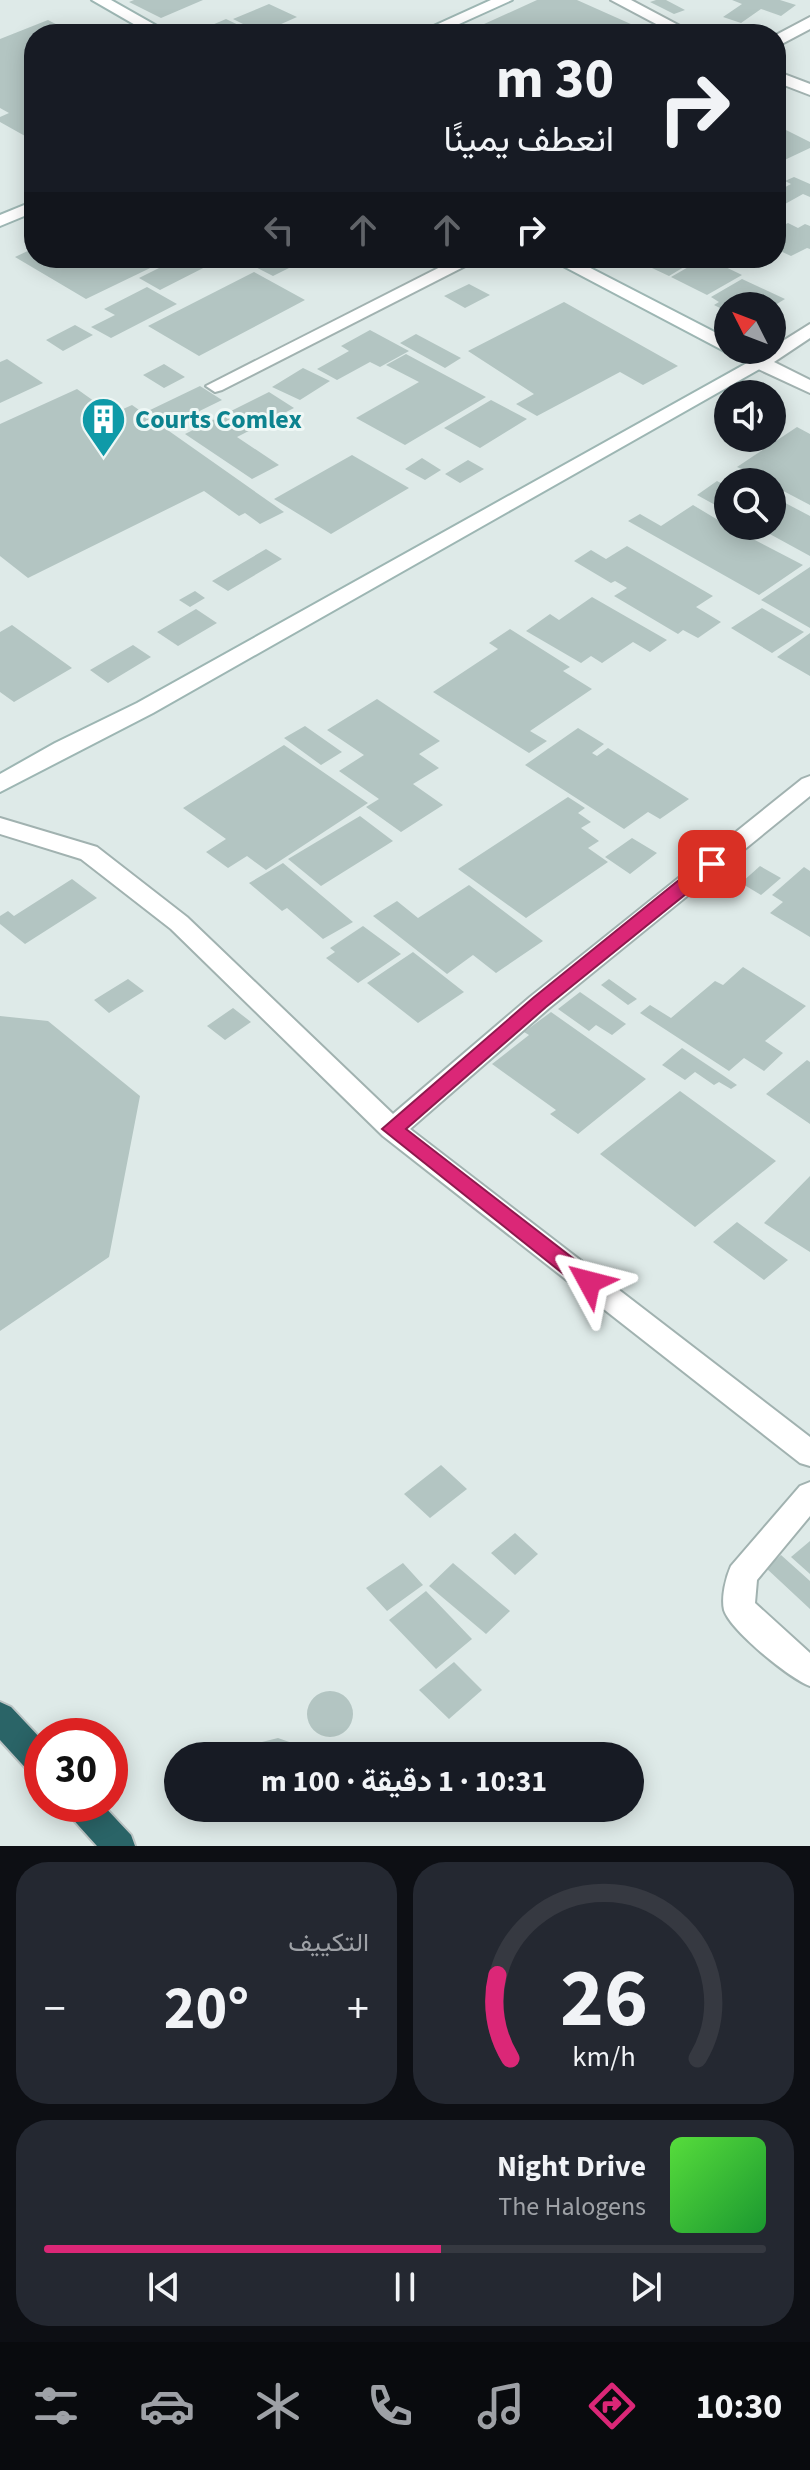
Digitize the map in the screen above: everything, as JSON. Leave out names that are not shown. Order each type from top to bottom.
[{"type":"highway","points":[[0,1717],[24,1743]]},
{"type":"highway","points":[[97,1822],[119,1846]]},
{"type":"street","points":[[100,0],[144,24]]},
{"type":"street","points":[[448,24],[504,0]]},
{"type":"street","points":[[619,0],[667,24]]},
{"type":"street","points":[[786,36],[810,22]]},
{"type":"street","points":[[786,80],[810,90]]},
{"type":"street","points":[[0,221],[24,210]]},
{"type":"street","points":[[215,386],[452,268]]},
{"type":"street","points":[[576,268],[714,339]]},
{"type":"street","points":[[786,346],[810,330]]},
{"type":"street","points":[[0,784],[63,748],[159,700],[759,364]]},
{"type":"street","points":[[763,364],[810,387]]},
{"type":"street","points":[[392,1129],[539,1003],[810,784]]},
{"type":"street","points":[[0,826],[89,853],[179,923],[392,1129],[810,1454]]},
{"type":"street","points":[[810,1495],[742,1575],[739,1608],[810,1672]]},
{"type":"building","points":[[203,0],[161,18],[129,2]]},
{"type":"building","points":[[537,0],[577,0],[631,24],[484,24]]},
{"type":"building","points":[[666,0],[685,10],[674,14],[650,2]]},
{"type":"building","points":[[732,0],[780,0],[796,5],[781,16],[761,9],[741,23],[723,17],[742,4]]},
{"type":"building","points":[[269,4],[297,17],[281,24],[243,24],[233,19]]},
{"type":"building","points":[[226,19],[236,24],[214,24]]},
{"type":"building","points":[[24,30],[24,135],[0,122],[0,117],[9,113],[0,108],[0,39]]},
{"type":"building","points":[[786,130],[810,142],[810,148],[786,159]]},
{"type":"building","points":[[794,177],[810,184],[810,197],[803,194],[786,203],[786,187],[791,184],[786,181]]},
{"type":"building","points":[[786,224],[798,228],[805,224],[810,226],[810,249],[791,256],[786,254]]},
{"type":"building","points":[[24,253],[24,262],[15,257]]},
{"type":"building","points":[[34,268],[150,268],[86,299]]},
{"type":"building","points":[[159,268],[203,268],[160,290],[139,278]]},
{"type":"building","points":[[258,268],[289,268],[273,276]]},
{"type":"building","points":[[652,268],[682,268],[669,276]]},
{"type":"building","points":[[687,268],[728,268],[742,275],[707,295],[671,277]]},
{"type":"building","points":[[254,272],[305,300],[199,356],[148,326]]},
{"type":"building","points":[[742,279],[770,292],[720,292]]},
{"type":"building","points":[[469,284],[490,295],[465,308],[444,296]]},
{"type":"building","points":[[147,287],[177,304],[111,338],[91,327],[115,315],[104,309]]},
{"type":"building","points":[[564,302],[678,366],[643,385],[620,372],[537,416],[516,404],[534,394],[468,351]]},
{"type":"building","points":[[75,325],[93,335],[63,351],[46,340]]},
{"type":"building","points":[[370,330],[409,351],[380,367],[370,362],[337,380],[317,369],[349,351],[341,346]]},
{"type":"building","points":[[416,334],[461,358],[445,368],[400,343]]},
{"type":"building","points":[[406,354],[486,397],[405,445],[356,418],[419,382],[386,365]]},
{"type":"building","points":[[7,359],[43,383],[0,403],[0,362]]},
{"type":"building","points":[[164,364],[185,377],[164,388],[143,375]]},
{"type":"building","points":[[303,368],[330,381],[300,400],[272,387]]},
{"type":"building","points":[[200,386],[222,400],[169,426],[148,411]]},
{"type":"building","name":"Courts Comlex","points":[[77,389],[112,414],[132,405],[284,512],[260,524],[245,513],[239,516],[204,491],[28,578],[0,556],[0,424]]},
{"type":"building","points":[[269,392],[294,408],[237,437],[279,465],[252,479],[185,434]]},
{"type":"building","points":[[491,400],[527,419],[480,448],[444,428]]},
{"type":"building","points":[[797,427],[810,434],[810,505],[786,492],[786,468],[737,467],[760,452],[786,452],[786,434]]},
{"type":"building","points":[[352,455],[409,488],[331,534],[274,499]]},
{"type":"building","points":[[422,458],[441,470],[425,480],[405,469]]},
{"type":"building","points":[[468,460],[484,469],[460,483],[445,474]]},
{"type":"building","points":[[714,483],[714,504],[697,495]]},
{"type":"building","points":[[786,503],[810,516],[810,556],[781,540],[786,540]]},
{"type":"building","points":[[693,505],[714,518],[714,540],[755,540],[803,565],[759,595],[628,521],[640,514],[661,526]]},
{"type":"building","points":[[627,546],[713,596],[696,607],[721,622],[698,638],[683,630],[678,634],[614,596],[627,588],[615,581],[611,583],[574,561],[591,550],[606,559]]},
{"type":"building","points":[[266,549],[282,559],[228,591],[212,581]]},
{"type":"building","points":[[810,567],[810,628],[761,600]]},
{"type":"building","points":[[195,591],[205,598],[190,607],[179,600]]},
{"type":"building","points":[[592,597],[667,640],[650,652],[633,642],[602,663],[591,656],[581,663],[526,631],[550,614],[559,620]]},
{"type":"building","points":[[762,608],[804,632],[772,653],[731,628]]},
{"type":"building","points":[[196,609],[217,623],[178,646],[157,632]]},
{"type":"building","points":[[12,625],[72,668],[14,702],[0,692],[0,632]]},
{"type":"building","points":[[510,629],[570,667],[563,671],[592,689],[530,731],[547,741],[529,753],[433,692],[498,649],[489,643]]},
{"type":"building","points":[[810,633],[810,676],[777,657]]},
{"type":"building","points":[[133,645],[151,657],[108,683],[90,670]]},
{"type":"building","points":[[377,699],[440,741],[419,754],[439,768],[413,784],[443,805],[401,832],[366,807],[379,799],[339,771],[364,755],[327,730]]},
{"type":"building","points":[[305,726],[342,752],[321,765],[284,738]]},
{"type":"building","points":[[578,728],[604,744],[592,753],[597,756],[608,748],[689,799],[660,819],[648,812],[624,829],[525,765]]},
{"type":"building","points":[[284,745],[368,803],[266,870],[247,856],[228,868],[206,852],[226,839],[183,808]]},
{"type":"building","points":[[568,797],[585,808],[578,813],[591,822],[581,828],[599,841],[588,848],[608,862],[526,918],[458,869]]},
{"type":"building","points":[[360,816],[393,841],[321,886],[288,859]]},
{"type":"building","points":[[632,838],[657,853],[630,874],[605,857]]},
{"type":"building","points":[[283,863],[353,922],[323,939],[287,908],[282,911],[249,883]]},
{"type":"building","points":[[760,866],[781,878],[761,895],[741,883]]},
{"type":"building","points":[[804,867],[810,871],[810,937],[770,913],[783,902],[772,895]]},
{"type":"building","points":[[72,879],[97,898],[25,944],[0,924],[0,916],[8,911],[14,916]]},
{"type":"building","points":[[469,885],[543,941],[496,973],[473,955],[447,974],[373,916],[397,901],[418,918]]},
{"type":"building","points":[[363,926],[401,954],[358,983],[326,958],[335,952],[330,948]]},
{"type":"building","points":[[413,952],[464,992],[418,1023],[367,983]]},
{"type":"building","points":[[743,967],[806,1006],[765,1041],[783,1053],[764,1071],[744,1058],[729,1071],[640,1013],[650,1005],[671,1018],[715,981],[723,985]]},
{"type":"building","points":[[128,979],[144,991],[109,1013],[94,1000]]},
{"type":"building","points":[[609,979],[637,999],[628,1005],[601,985]]},
{"type":"building","points":[[580,992],[626,1024],[612,1035],[596,1025],[589,1031],[558,1009]]},
{"type":"building","points":[[233,1008],[251,1022],[225,1040],[207,1026]]},
{"type":"building","points":[[551,1012],[646,1079],[578,1134],[550,1114],[556,1110],[492,1064],[529,1035],[524,1032]]},
{"type":"building","points":[[0,1016],[48,1021],[140,1096],[109,1257],[0,1331]]},
{"type":"building","points":[[682,1048],[737,1085],[731,1089],[719,1082],[714,1085],[695,1072],[685,1080],[662,1065]]},
{"type":"building","points":[[807,1060],[810,1062],[810,1124],[766,1094]]},
{"type":"building","points":[[680,1091],[776,1161],[695,1227],[600,1154]]},
{"type":"building","points":[[810,1176],[810,1252],[764,1223]]},
{"type":"building","points":[[737,1222],[788,1260],[764,1280],[713,1242]]},
{"type":"building","points":[[441,1465],[467,1489],[430,1518],[404,1494]]},
{"type":"building","points":[[515,1533],[538,1554],[515,1575],[491,1553]]},
{"type":"building","points":[[810,1541],[810,1574],[791,1557]]},
{"type":"building","points":[[781,1555],[810,1581],[810,1609],[766,1568]]},
{"type":"building","points":[[403,1563],[423,1585],[387,1611],[366,1588]]},
{"type":"building","points":[[453,1563],[510,1611],[486,1634],[429,1586]]},
{"type":"building","points":[[426,1591],[472,1639],[436,1669],[389,1620]]},
{"type":"building","points":[[454,1662],[482,1690],[449,1719],[419,1690]]},
{"type":"building","points":[[330,1691],[346,1698],[353,1714],[346,1730],[330,1737],[314,1730],[307,1714],[314,1698]]},
{"type":"building","points":[[278,1738],[289,1742],[262,1742]]},
{"type":"place","name":"Courts Comlex","points":[[104,458]]},
{"type":"route","points":[[589,1282],[392,1129],[539,1003],[712,864]]}]
